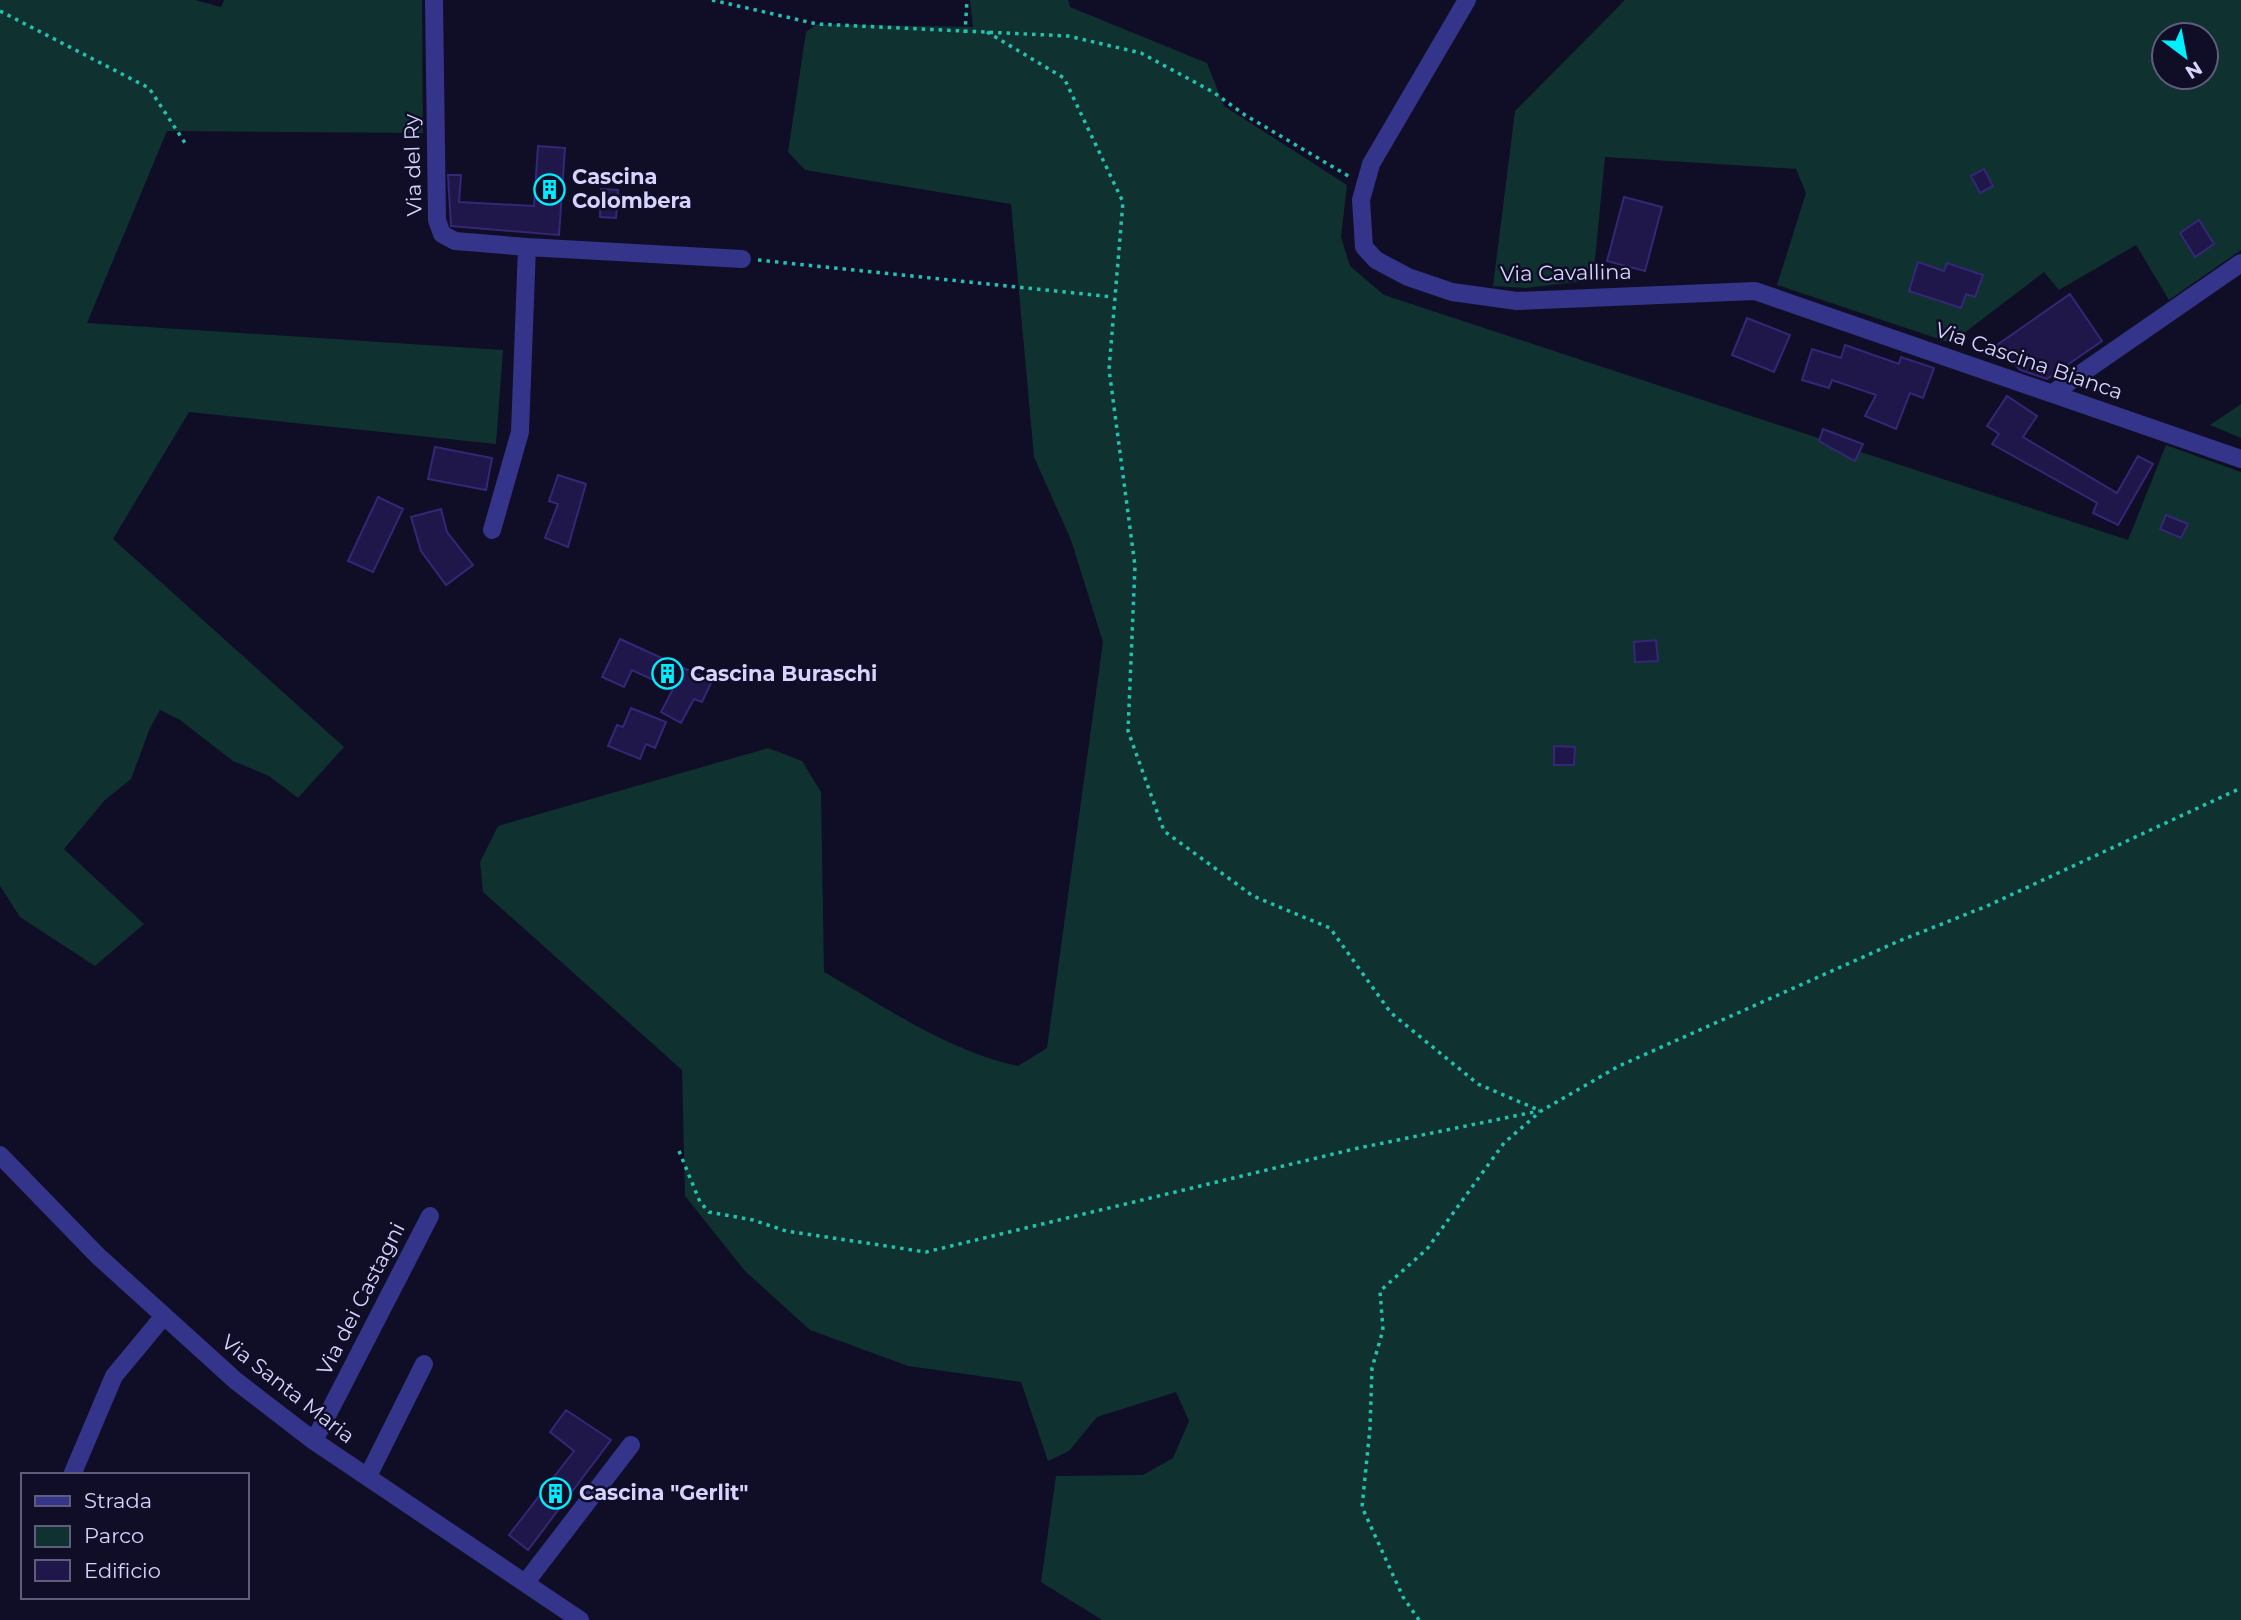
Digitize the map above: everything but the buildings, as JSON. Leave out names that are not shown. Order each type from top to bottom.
[{"type":"street","name":"Via del Ry","points":[[434,0],[437,220],[442,234],[455,241],[527,247],[743,259]]},
{"type":"street","name":"Via Cavallina","points":[[1468,0],[1371,164],[1364,184],[1361,218],[1364,247],[1376,260],[1409,277],[1451,292],[1517,301],[1755,291],[1801,307]]},
{"type":"street","points":[[492,530],[520,432],[527,247]]},
{"type":"street","points":[[2053,393],[2241,263]]},
{"type":"street","name":"Via Cascina Bianca","points":[[1801,307],[2241,459]]},
{"type":"street","name":"Via Santa Maria","points":[[0,1155],[98,1256],[236,1381],[314,1441],[580,1620]]},
{"type":"street","name":"Via dei Castagni","points":[[314,1441],[430,1216]]},
{"type":"street","points":[[73,1473],[114,1376],[163,1317]]},
{"type":"street","points":[[368,1476],[424,1364]]},
{"type":"street","points":[[526,1582],[631,1445]]},
{"type":"path","points":[[712,0],[817,24],[1069,36],[1141,53],[1213,92],[1245,115],[1364,184]]},
{"type":"path","points":[[965,33],[967,0]]},
{"type":"path","points":[[0,11],[149,88],[187,146]]},
{"type":"path","points":[[987,32],[1064,78],[1123,202],[1109,369],[1135,566],[1128,730],[1164,831],[1253,896],[1330,928],[1391,1013],[1478,1084],[1541,1111]]},
{"type":"path","points":[[743,259],[1113,297]]},
{"type":"path","points":[[1419,1620],[1403,1597],[1362,1507],[1370,1428],[1372,1368],[1383,1330],[1380,1291],[1427,1249],[1504,1143],[1541,1111],[1619,1066],[1987,906],[2241,788]]},
{"type":"path","points":[[679,1151],[700,1202],[709,1212],[786,1231],[926,1252],[1354,1149],[1541,1111]]},
{"type":"green space","points":[[0,0],[195,0],[221,7],[224,0],[422,0],[423,133],[167,131],[87,323],[503,350],[496,444],[189,412],[113,539],[344,747],[298,798],[269,776],[233,761],[180,720],[160,710],[150,728],[131,779],[105,800],[64,849],[144,924],[95,966],[20,917],[0,886]]},
{"type":"green space","points":[[970,0],[1068,0],[1070,7],[1207,63],[1224,106],[1347,185],[1341,237],[1350,266],[1384,295],[2128,540],[2166,445],[2241,472],[2241,1620],[1102,1620],[1041,1582],[1056,1476],[1143,1475],[1173,1458],[1189,1421],[1176,1392],[1097,1417],[1069,1451],[1048,1461],[1021,1382],[908,1366],[810,1330],[745,1271],[685,1196],[682,1070],[483,892],[480,862],[498,826],[768,748],[802,761],[821,792],[824,972],[942,1039],[992,1059],[1018,1066],[1047,1048],[1103,642],[1071,540],[1034,457],[1011,204],[805,170],[788,152],[806,32],[817,24],[973,27]]},
{"type":"green space","points":[[1625,0],[2241,0],[2241,250],[2169,300],[2136,245],[2059,290],[2044,272],[1951,343],[1777,285],[1806,193],[1796,169],[1605,157],[1593,280],[1526,288],[1493,286],[1515,111]]},
{"type":"green space","points":[[2241,404],[2241,438],[2210,425]]},
{"type":"place","name":"Cascina Colombera","points":[[549,189]]},
{"type":"place","name":"Cascina Buraschi","points":[[667,674]]},
{"type":"place","name":"Cascina \"Gerlit\"","points":[[556,1493]]}]
